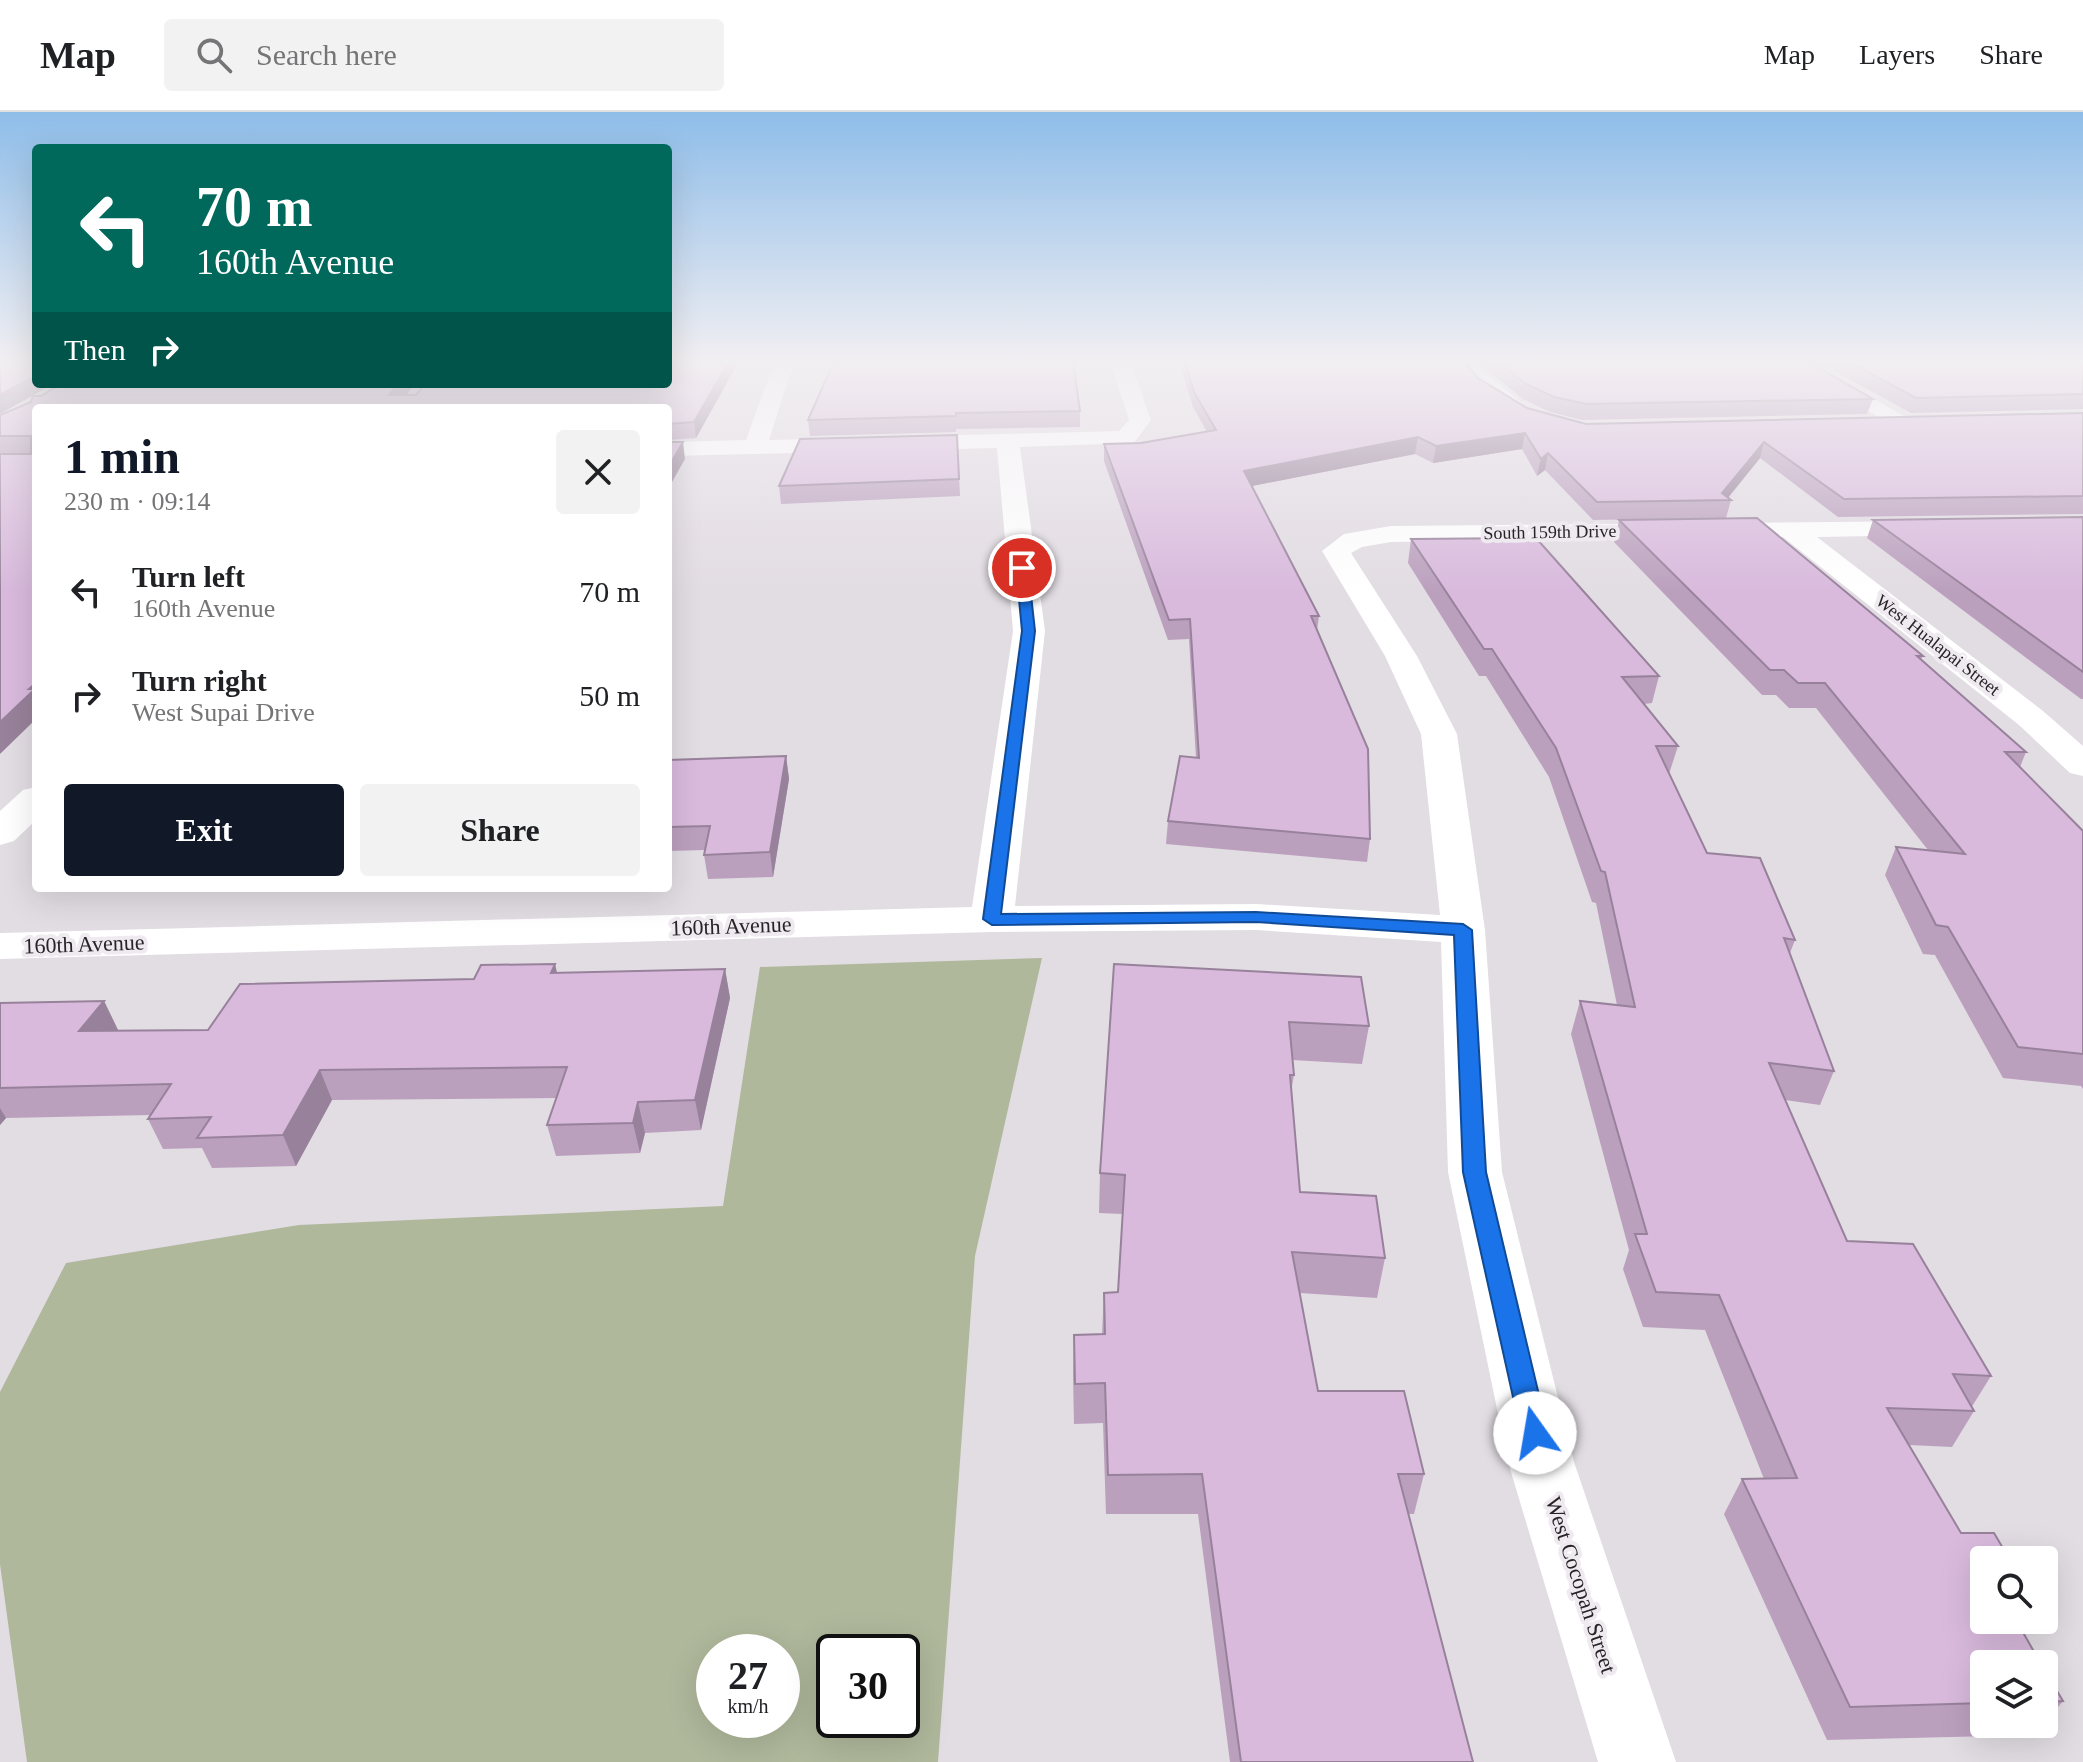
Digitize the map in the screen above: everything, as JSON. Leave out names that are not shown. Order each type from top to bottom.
[{"type":"street","points":[[755,447],[758,438]]},
{"type":"street","points":[[672,449],[1126,438]]},
{"type":"street","points":[[992,919],[1029,631],[1008,442]]},
{"type":"street","name":"South 159th Drive","points":[[1354,540],[1391,534],[1960,526]]},
{"type":"street","name":"West Hualapai Street","points":[[1790,529],[2031,718],[2083,765]]},
{"type":"street","name":"West Cocopah Street","points":[[1354,540],[1336,551],[1401,656],[1439,734],[1463,930],[1475,1172],[1541,1462],[1637,1762]]},
{"type":"street","points":[[0,833],[32,802]]},
{"type":"street","name":"160th Avenue","points":[[0,946],[992,919],[1256,917],[1463,930]]},
{"type":"green space","points":[[1042,958],[975,1256],[938,1762],[27,1762],[0,1564],[0,1392],[66,1263],[299,1225],[723,1206],[760,967]]},
{"type":"building","points":[[32,438],[32,686],[29,689],[32,692],[0,722],[0,454],[31,454]]},
{"type":"building","points":[[957,438],[959,479],[779,486],[800,439]]},
{"type":"building","points":[[1170,438],[1413,438],[1244,471],[1319,616],[1311,616],[1368,749],[1370,839],[1168,821],[1180,756],[1199,758],[1190,619],[1169,620],[1104,444]]},
{"type":"building","points":[[1420,438],[1491,438],[1436,446]]},
{"type":"building","points":[[1528,438],[2083,438],[2083,496],[1844,499],[1764,442],[1722,493],[1731,500],[1597,502],[1548,453],[1541,459]]},
{"type":"building","points":[[672,442],[683,442],[672,461]]},
{"type":"building","points":[[2083,517],[2083,672],[1873,520]]},
{"type":"building","points":[[1757,518],[1923,656],[1917,656],[2026,752],[2005,752],[2083,831],[2083,1054],[2018,1047],[1948,927],[1936,925],[1896,847],[1965,854],[1825,683],[1798,683],[1784,670],[1770,670],[1619,520]]},
{"type":"building","points":[[1536,538],[1659,676],[1622,677],[1678,746],[1656,746],[1707,853],[1760,858],[1795,940],[1784,938],[1834,1071],[1769,1063],[1847,1241],[1913,1244],[1991,1376],[1953,1374],[1974,1411],[1887,1408],[1961,1533],[1994,1533],[2002,1546],[1970,1546],[1970,1634],[2024,1634],[2033,1650],[1970,1650],[1970,1703],[1850,1707],[1742,1479],[1797,1478],[1719,1295],[1656,1292],[1635,1234],[1647,1234],[1580,1001],[1635,1007],[1605,872],[1601,871],[1556,748],[1492,649],[1484,649],[1411,539]]},
{"type":"building","points":[[786,756],[770,852],[704,855],[710,826],[672,827],[672,760]]},
{"type":"building","points":[[555,964],[551,973],[725,969],[695,1100],[638,1102],[633,1123],[547,1125],[567,1067],[320,1070],[283,1135],[197,1138],[211,1117],[148,1119],[171,1084],[0,1088],[0,1003],[104,1001],[79,1031],[208,1030],[240,984],[474,979],[481,965]]},
{"type":"building","points":[[1114,964],[1361,977],[1369,1026],[1289,1022],[1294,1075],[1290,1075],[1300,1192],[1376,1196],[1385,1258],[1292,1252],[1318,1391],[1404,1391],[1424,1474],[1398,1474],[1473,1762],[1241,1762],[1202,1474],[1108,1475],[1105,1383],[1075,1384],[1074,1335],[1105,1334],[1104,1293],[1118,1292],[1125,1175],[1100,1173]]},
{"type":"route","points":[[1022,568],[1029,631],[992,919],[1256,917],[1463,930],[1475,1172],[1535,1433]]}]
